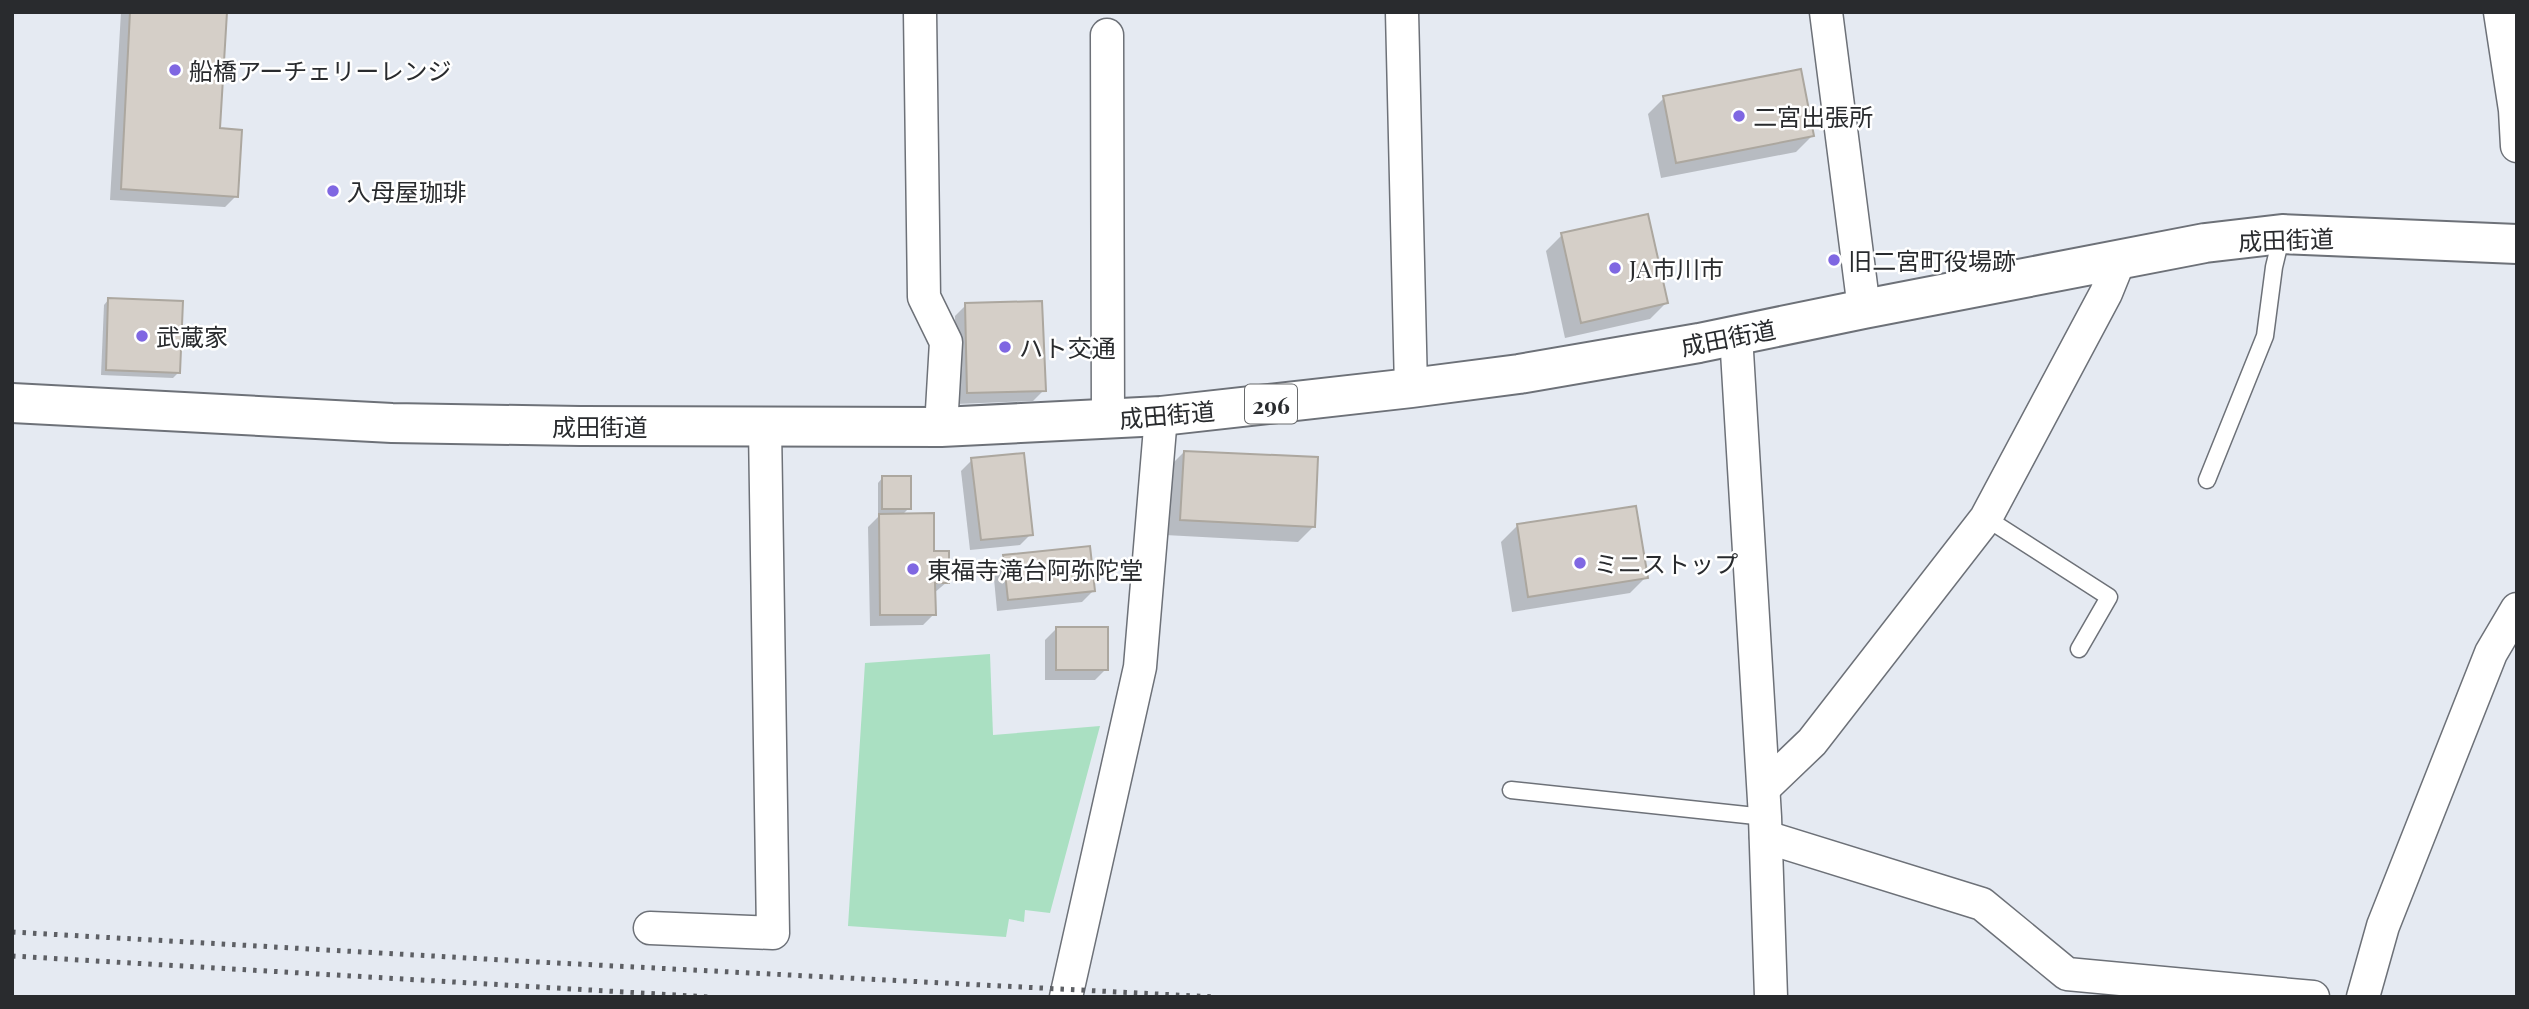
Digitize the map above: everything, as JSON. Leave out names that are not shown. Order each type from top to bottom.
[{"type":"highway","name":"成田街道","points":[[12,403],[392,423],[941,427],[1161,416],[1531,372],[1737,335],[2204,243],[2282,234],[2517,243]]},
{"type":"street","points":[[920,12],[924,297],[946,342],[941,427]]},
{"type":"street","points":[[1402,12],[1411,388]]},
{"type":"street","points":[[1826,12],[1864,309]]},
{"type":"street","points":[[2500,12],[2515,110],[2517,146]]},
{"type":"street","points":[[1107,35],[1108,419]]},
{"type":"street","points":[[1765,814],[1812,742],[1986,518],[2106,293],[2119,261]]},
{"type":"street","points":[[1737,335],[1765,814],[1771,997]]},
{"type":"street","points":[[1066,997],[1140,667],[1161,416]]},
{"type":"street","points":[[650,928],[773,933],[765,427]]},
{"type":"street","points":[[2363,997],[2383,926],[2491,653],[2517,609]]},
{"type":"street","points":[[1765,814],[1982,904],[2067,974],[2313,997]]},
{"type":"lane","points":[[2207,480],[2265,336],[2274,267],[2282,234]]},
{"type":"lane","points":[[1986,518],[2109,597],[2079,649]]},
{"type":"lane","points":[[1511,790],[1765,814]]},
{"type":"green space","points":[[990,654],[993,735],[1100,726],[1050,913],[1025,910],[1024,922],[1009,919],[1006,937],[848,926],[865,663]]},
{"type":"building","name":"船橋アーチェリーレンジ","points":[[130,12],[227,12],[220,128],[242,130],[238,197],[121,189]]},
{"type":"building","points":[[1801,69],[1814,136],[1676,163],[1663,96]]},
{"type":"building","name":"JA市川市","points":[[1648,214],[1668,303],[1581,323],[1561,233]]},
{"type":"building","points":[[108,298],[183,301],[180,373],[106,370]]},
{"type":"building","name":"ハト交通","points":[[1042,301],[1046,391],[967,393],[965,303]]},
{"type":"building","points":[[1184,451],[1318,457],[1315,527],[1180,520]]},
{"type":"building","points":[[1024,453],[1033,535],[981,540],[971,458]]},
{"type":"building","points":[[882,476],[911,476],[911,509],[882,509]]},
{"type":"building","points":[[1636,506],[1648,578],[1528,597],[1517,524]]},
{"type":"building","points":[[934,513],[934,551],[949,551],[949,583],[935,583],[936,615],[880,615],[879,514]]},
{"type":"building","points":[[1090,546],[1095,591],[1008,600],[1003,555]]},
{"type":"building","points":[[1056,627],[1108,627],[1108,670],[1056,670]]},
{"type":"railway","points":[[12,932],[1215,997]]},
{"type":"railway","points":[[12,956],[709,997]]},
{"type":"place","name":"船橋アーチェリーレンジ","points":[[175,70]]},
{"type":"place","name":"二宮出張所","points":[[1739,116]]},
{"type":"place","name":"入母屋珈琲","points":[[333,191]]},
{"type":"place","name":"旧二宮町役場跡","points":[[1834,260]]},
{"type":"place","name":"JA市川市","points":[[1615,268]]},
{"type":"place","name":"武蔵家","points":[[142,336]]},
{"type":"place","name":"ハト交通","points":[[1005,347]]},
{"type":"place","name":"ミニストップ","points":[[1580,563]]},
{"type":"place","name":"東福寺滝台阿弥陀堂","points":[[913,569]]}]
